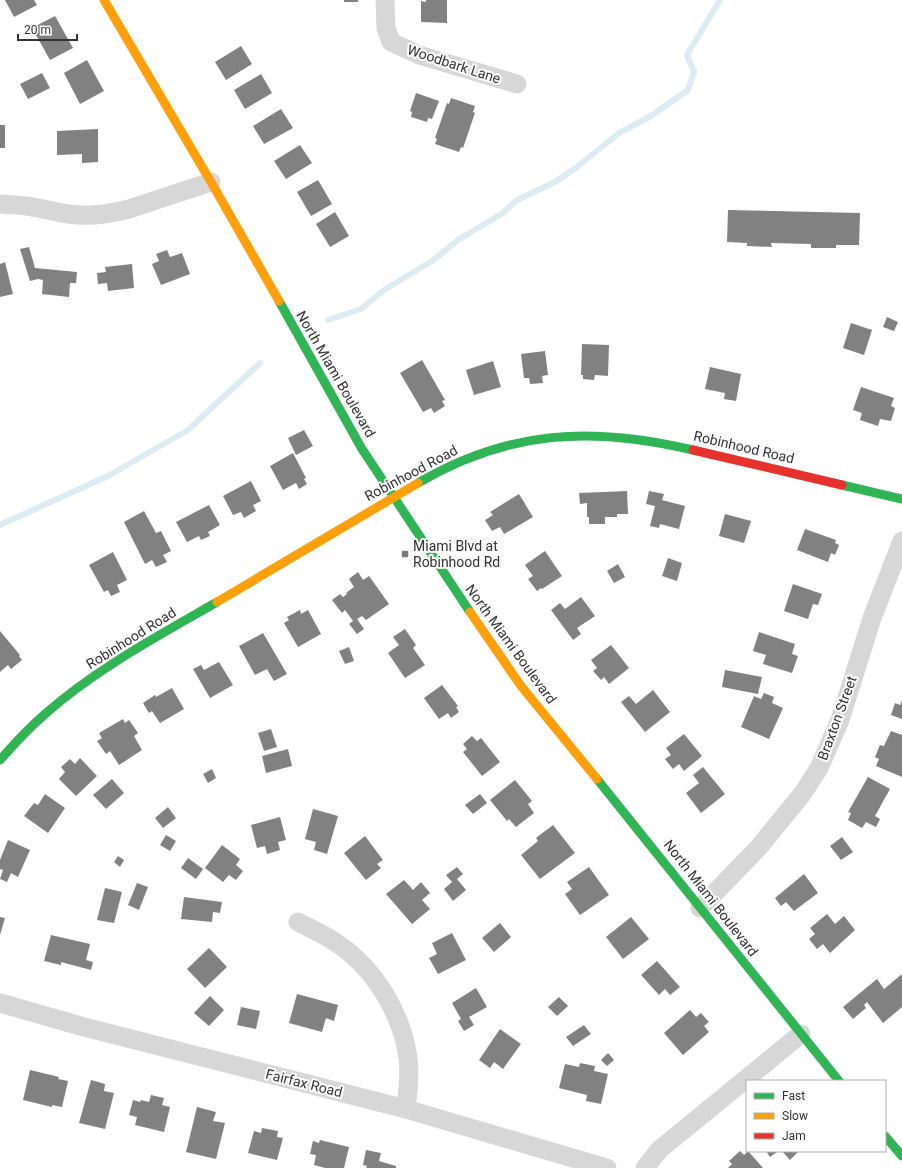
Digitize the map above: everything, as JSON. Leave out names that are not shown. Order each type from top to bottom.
[{"type":"main road","name":"North Miami Boulevard","points":[[104,0],[211,182],[362,449],[392,497],[495,650],[521,686],[838,1080]]},
{"type":"main road","name":"Robinhood Road","points":[[0,760],[21,736],[55,705],[76,689],[137,650],[392,497],[457,462],[488,450],[555,436],[640,438],[902,499]]},
{"type":"main road","points":[[886,1137],[902,1156]]},
{"type":"street","name":"Woodbark Lane","points":[[385,0],[386,28],[391,42],[419,55],[517,84]]},
{"type":"street","points":[[0,204],[20,205],[67,214],[83,215],[116,213],[211,182]]},
{"type":"street","name":"Braxton Street","points":[[700,908],[759,847],[803,793],[819,768],[840,720],[872,618],[902,540]]},
{"type":"street","points":[[298,922],[339,944],[363,965],[381,987],[399,1026],[408,1058],[409,1078],[406,1110]]},
{"type":"street","name":"Fairfax Road","points":[[0,1003],[84,1027],[406,1110],[607,1168]]},
{"type":"street","points":[[645,1168],[658,1150],[801,1034]]},
{"type":"building","points":[[5,0],[34,0],[37,5],[14,17]]},
{"type":"building","points":[[344,0],[358,0],[358,2],[344,2]]},
{"type":"building","points":[[426,0],[447,0],[447,23],[421,22],[421,1],[426,2]]},
{"type":"building","points":[[55,16],[73,48],[50,60],[32,28]]},
{"type":"building","points":[[241,46],[252,64],[226,80],[215,62]]},
{"type":"building","points":[[87,60],[104,91],[80,104],[64,73]]},
{"type":"building","points":[[42,73],[50,88],[28,99],[20,84]]},
{"type":"building","points":[[261,74],[272,93],[245,109],[234,90]]},
{"type":"building","points":[[416,93],[439,101],[432,119],[428,118],[427,122],[411,117],[412,112],[410,111]]},
{"type":"building","points":[[451,98],[475,106],[473,112],[475,113],[463,148],[461,147],[459,152],[435,144],[437,139],[435,138],[447,103],[449,104]]},
{"type":"building","points":[[281,109],[293,128],[264,144],[253,126]]},
{"type":"building","points":[[0,125],[5,125],[5,148],[0,148]]},
{"type":"building","points":[[98,129],[98,162],[82,163],[82,154],[57,155],[57,131]]},
{"type":"building","points":[[300,145],[312,163],[286,179],[274,161]]},
{"type":"building","points":[[318,180],[332,204],[311,216],[297,192]]},
{"type":"building","points":[[728,210],[860,213],[859,245],[836,245],[836,248],[811,248],[811,244],[771,243],[772,247],[747,246],[747,243],[727,242]]},
{"type":"building","points":[[335,212],[349,236],[330,247],[316,224]]},
{"type":"building","points":[[29,247],[35,268],[77,272],[76,283],[70,283],[69,297],[42,294],[43,280],[38,279],[30,281],[20,249]]},
{"type":"building","points":[[167,250],[170,257],[182,253],[190,274],[161,285],[152,264],[159,261],[156,254]]},
{"type":"building","points":[[5,262],[13,294],[0,297],[0,264]]},
{"type":"building","points":[[132,264],[134,288],[108,291],[107,283],[98,284],[97,273],[106,272],[105,267]]},
{"type":"building","points":[[887,317],[898,322],[894,331],[883,327]]},
{"type":"building","points":[[851,323],[872,330],[864,355],[843,348]]},
{"type":"building","points":[[582,344],[609,345],[608,376],[595,375],[594,380],[583,379],[583,375],[581,375]]},
{"type":"building","points":[[545,351],[548,375],[542,376],[543,383],[530,384],[529,378],[524,378],[521,354]]},
{"type":"building","points":[[422,360],[445,400],[442,401],[445,406],[434,413],[431,408],[423,412],[400,373]]},
{"type":"building","points":[[493,361],[501,387],[474,395],[466,370]]},
{"type":"building","points":[[710,367],[741,374],[736,401],[724,399],[725,393],[705,389]]},
{"type":"building","points":[[861,387],[894,398],[891,406],[895,408],[891,421],[880,419],[878,426],[860,420],[862,413],[853,410]]},
{"type":"building","points":[[304,430],[313,446],[296,455],[288,438]]},
{"type":"building","points":[[293,453],[306,478],[304,479],[307,484],[299,489],[296,483],[283,490],[270,466]]},
{"type":"building","points":[[251,481],[261,501],[253,505],[256,511],[244,518],[241,512],[233,515],[223,496]]},
{"type":"building","points":[[627,491],[628,514],[617,514],[617,517],[605,517],[605,524],[589,524],[589,517],[587,517],[587,503],[580,504],[579,493]]},
{"type":"building","points":[[649,491],[664,494],[662,500],[685,506],[679,529],[660,524],[659,528],[650,526],[655,506],[646,504]]},
{"type":"building","points":[[519,494],[533,517],[504,534],[500,527],[492,531],[485,520],[493,515],[490,512]]},
{"type":"building","points":[[209,505],[220,525],[208,532],[210,536],[201,540],[199,536],[187,542],[176,522]]},
{"type":"building","points":[[144,511],[156,533],[161,531],[171,551],[163,555],[167,562],[156,567],[152,560],[145,564],[124,522]]},
{"type":"building","points":[[725,514],[751,521],[744,543],[719,536]]},
{"type":"building","points":[[805,529],[836,540],[835,543],[839,545],[835,555],[831,553],[828,562],[797,550]]},
{"type":"building","points":[[545,551],[562,576],[537,591],[528,579],[533,576],[525,565]]},
{"type":"building","points":[[113,552],[127,580],[117,585],[120,592],[111,596],[108,590],[104,592],[89,565]]},
{"type":"building","points":[[668,558],[682,563],[677,581],[662,576]]},
{"type":"building","points":[[618,564],[625,577],[614,583],[607,571]]},
{"type":"building","points":[[358,572],[363,580],[369,576],[389,604],[366,620],[362,616],[357,619],[364,629],[357,634],[349,624],[353,621],[345,610],[342,613],[332,600],[340,594],[343,597],[354,587],[349,579]]},
{"type":"building","points":[[793,584],[822,594],[818,605],[813,604],[808,619],[784,611]]},
{"type":"building","points":[[581,597],[595,616],[577,628],[581,634],[573,640],[551,610],[560,603],[565,609]]},
{"type":"building","points":[[300,610],[301,614],[308,610],[321,634],[298,647],[284,623],[289,620],[287,617]]},
{"type":"building","points":[[405,629],[416,645],[413,648],[425,665],[405,678],[388,653],[399,645],[393,637]]},
{"type":"building","points":[[0,631],[20,655],[19,656],[22,660],[11,669],[8,665],[0,672]]},
{"type":"building","points":[[759,632],[795,644],[792,654],[798,656],[792,673],[763,664],[766,655],[753,651]]},
{"type":"building","points":[[263,633],[287,674],[274,681],[267,669],[255,675],[239,646]]},
{"type":"building","points":[[611,645],[629,668],[609,684],[604,677],[601,680],[593,671],[597,668],[591,660]]},
{"type":"building","points":[[349,647],[354,661],[345,664],[339,651]]},
{"type":"building","points":[[219,662],[233,685],[210,698],[193,669],[201,665],[204,670]]},
{"type":"building","points":[[725,670],[762,677],[758,694],[722,687]]},
{"type":"building","points":[[442,685],[458,706],[456,707],[459,712],[451,718],[448,713],[439,719],[424,698]]},
{"type":"building","points":[[172,688],[184,709],[160,723],[152,711],[149,713],[143,703],[155,695],[156,697]]},
{"type":"building","points":[[653,690],[670,712],[645,732],[621,702],[629,696],[636,704]]},
{"type":"building","points":[[764,693],[774,697],[772,703],[783,708],[769,739],[741,727],[754,696],[761,699]]},
{"type":"building","points":[[902,701],[902,719],[891,715],[895,703],[900,705]]},
{"type":"building","points":[[123,719],[125,723],[129,720],[138,733],[134,736],[142,750],[119,765],[110,751],[106,754],[97,741],[102,738],[99,733]]},
{"type":"building","points":[[271,729],[277,747],[264,751],[258,733]]},
{"type":"building","points":[[891,731],[902,735],[902,777],[876,766],[879,759],[875,757],[880,745],[884,746]]},
{"type":"building","points":[[684,734],[702,756],[684,771],[679,764],[673,769],[665,759],[671,755],[666,748]]},
{"type":"building","points":[[472,736],[477,741],[481,738],[500,762],[482,776],[463,752],[467,749],[463,744]]},
{"type":"building","points":[[288,749],[292,766],[266,773],[262,756]]},
{"type":"building","points":[[80,758],[97,776],[76,796],[59,779],[65,772],[61,767],[70,759],[75,764]]},
{"type":"building","points":[[703,767],[725,794],[701,813],[686,793],[699,783],[693,775]]},
{"type":"building","points":[[212,769],[216,778],[208,783],[203,774]]},
{"type":"building","points":[[868,777],[890,789],[875,816],[880,819],[876,827],[866,822],[862,828],[848,820],[851,813],[848,812]]},
{"type":"building","points":[[112,779],[124,793],[106,809],[93,795]]},
{"type":"building","points":[[515,780],[532,801],[528,804],[534,813],[516,827],[509,819],[507,821],[490,800]]},
{"type":"building","points":[[45,794],[65,808],[48,833],[24,816],[34,803],[38,805]]},
{"type":"building","points":[[480,794],[487,803],[473,814],[465,805]]},
{"type":"building","points":[[168,807],[176,818],[163,828],[155,818]]},
{"type":"building","points":[[313,809],[338,816],[327,854],[314,850],[316,842],[305,839]]},
{"type":"building","points":[[280,817],[286,840],[278,842],[280,850],[267,854],[265,846],[257,848],[251,825]]},
{"type":"building","points":[[553,825],[575,853],[540,879],[521,855],[538,841],[536,838]]},
{"type":"building","points":[[166,835],[176,841],[170,851],[160,845]]},
{"type":"building","points":[[365,836],[383,860],[377,864],[381,868],[366,880],[344,853]]},
{"type":"building","points":[[842,837],[853,852],[841,860],[830,846]]},
{"type":"building","points":[[8,840],[30,850],[18,877],[11,873],[7,882],[0,879],[3,870],[0,869],[0,860]]},
{"type":"building","points":[[222,845],[240,859],[236,865],[243,871],[236,880],[229,875],[223,882],[205,868]]},
{"type":"building","points":[[118,856],[124,860],[120,867],[114,862]]},
{"type":"building","points":[[188,858],[203,869],[196,879],[181,868]]},
{"type":"building","points":[[457,867],[463,874],[457,879],[466,890],[453,901],[444,889],[452,882],[446,875]]},
{"type":"building","points":[[589,867],[609,895],[580,915],[565,894],[572,889],[567,882]]},
{"type":"building","points":[[804,874],[818,893],[794,911],[786,902],[781,906],[775,898]]},
{"type":"building","points":[[404,880],[413,890],[421,882],[430,893],[422,900],[430,909],[412,924],[386,894]]},
{"type":"building","points":[[137,883],[148,887],[139,910],[128,905]]},
{"type":"building","points":[[105,888],[122,892],[114,923],[97,920]]},
{"type":"building","points":[[184,897],[222,902],[220,913],[213,912],[212,922],[181,919]]},
{"type":"building","points":[[827,914],[835,924],[844,916],[855,930],[830,953],[823,944],[817,949],[809,939],[815,934],[810,928]]},
{"type":"building","points":[[0,917],[5,918],[0,935]]},
{"type":"building","points":[[631,917],[649,939],[623,959],[606,937]]},
{"type":"building","points":[[500,923],[511,937],[494,952],[482,938]]},
{"type":"building","points":[[452,933],[466,960],[438,974],[429,958],[437,954],[432,943]]},
{"type":"building","points":[[51,935],[90,944],[86,960],[93,962],[91,970],[61,962],[61,965],[44,961]]},
{"type":"building","points":[[209,948],[227,967],[205,988],[187,969]]},
{"type":"building","points":[[657,961],[680,987],[670,995],[665,989],[659,995],[641,975]]},
{"type":"building","points":[[902,974],[902,1007],[883,1023],[867,1002],[864,1005],[866,1008],[853,1019],[843,1007],[877,979],[884,989]]},
{"type":"building","points":[[476,988],[487,1007],[469,1017],[474,1025],[464,1031],[458,1021],[461,1019],[452,1003]]},
{"type":"building","points":[[297,994],[338,1005],[334,1021],[326,1018],[322,1032],[289,1023]]},
{"type":"building","points":[[210,996],[224,1010],[209,1026],[194,1013]]},
{"type":"building","points":[[559,997],[568,1006],[557,1016],[548,1007]]},
{"type":"building","points":[[241,1007],[260,1011],[256,1029],[237,1025]]},
{"type":"building","points":[[690,1010],[696,1017],[701,1013],[709,1022],[704,1026],[709,1032],[683,1055],[664,1033]]},
{"type":"building","points":[[584,1025],[591,1034],[573,1046],[566,1037]]},
{"type":"building","points":[[500,1029],[521,1044],[503,1069],[494,1062],[490,1068],[479,1060]]},
{"type":"building","points":[[608,1053],[614,1060],[607,1066],[601,1060]]},
{"type":"building","points":[[580,1063],[595,1066],[594,1071],[608,1074],[601,1104],[586,1101],[587,1095],[559,1088],[565,1064],[579,1067]]},
{"type":"building","points":[[30,1070],[59,1077],[58,1079],[68,1081],[62,1107],[52,1105],[52,1107],[23,1100]]},
{"type":"building","points":[[91,1080],[105,1084],[104,1091],[114,1093],[105,1129],[79,1123]]},
{"type":"building","points":[[151,1095],[164,1098],[162,1105],[170,1107],[164,1132],[135,1125],[137,1117],[129,1115],[133,1100],[149,1102]]},
{"type":"building","points":[[197,1107],[216,1112],[213,1121],[225,1123],[216,1159],[186,1152]]},
{"type":"building","points":[[262,1128],[278,1131],[277,1137],[283,1138],[277,1160],[248,1153],[254,1131],[261,1133]]},
{"type":"building","points":[[320,1140],[349,1147],[344,1168],[325,1168],[314,1165],[316,1155],[310,1154],[313,1141],[319,1143]]},
{"type":"building","points":[[366,1150],[381,1153],[379,1161],[396,1166],[396,1168],[366,1168],[367,1166],[363,1165]]},
{"type":"building","points":[[740,1151],[744,1155],[749,1152],[763,1168],[728,1168],[732,1164],[729,1161]]},
{"type":"building","points":[[767,1152],[777,1152],[770,1157]]},
{"type":"building","points":[[783,1152],[798,1152],[790,1160]]},
{"type":"waterway","points":[[328,320],[361,309],[384,290],[432,261],[458,240],[503,213],[517,200],[555,182],[577,167],[619,133],[651,116],[688,90],[694,72],[687,55],[720,0]]},
{"type":"waterway","points":[[0,525],[108,476],[188,430],[260,363]]},
{"type":"traffic: fast","points":[[279,301],[362,449],[470,612]]},
{"type":"traffic: fast","points":[[418,483],[452,465],[485,452],[518,443],[551,438],[585,436],[620,438],[656,442],[693,450]]},
{"type":"traffic: fast","points":[[842,485],[902,499]]},
{"type":"traffic: fast","points":[[0,760],[39,719],[85,682],[128,654],[217,602]]},
{"type":"traffic: fast","points":[[597,779],[838,1080]]},
{"type":"traffic: fast","points":[[886,1137],[902,1156]]},
{"type":"traffic: slow","points":[[104,0],[279,301]]},
{"type":"traffic: slow","points":[[217,602],[418,483]]},
{"type":"traffic: slow","points":[[470,612],[521,686],[597,779]]},
{"type":"traffic: jam","points":[[693,450],[842,485]]},
{"type":"place","name":"Miami Blvd at Robinhood Rd","points":[[405,554]]}]
